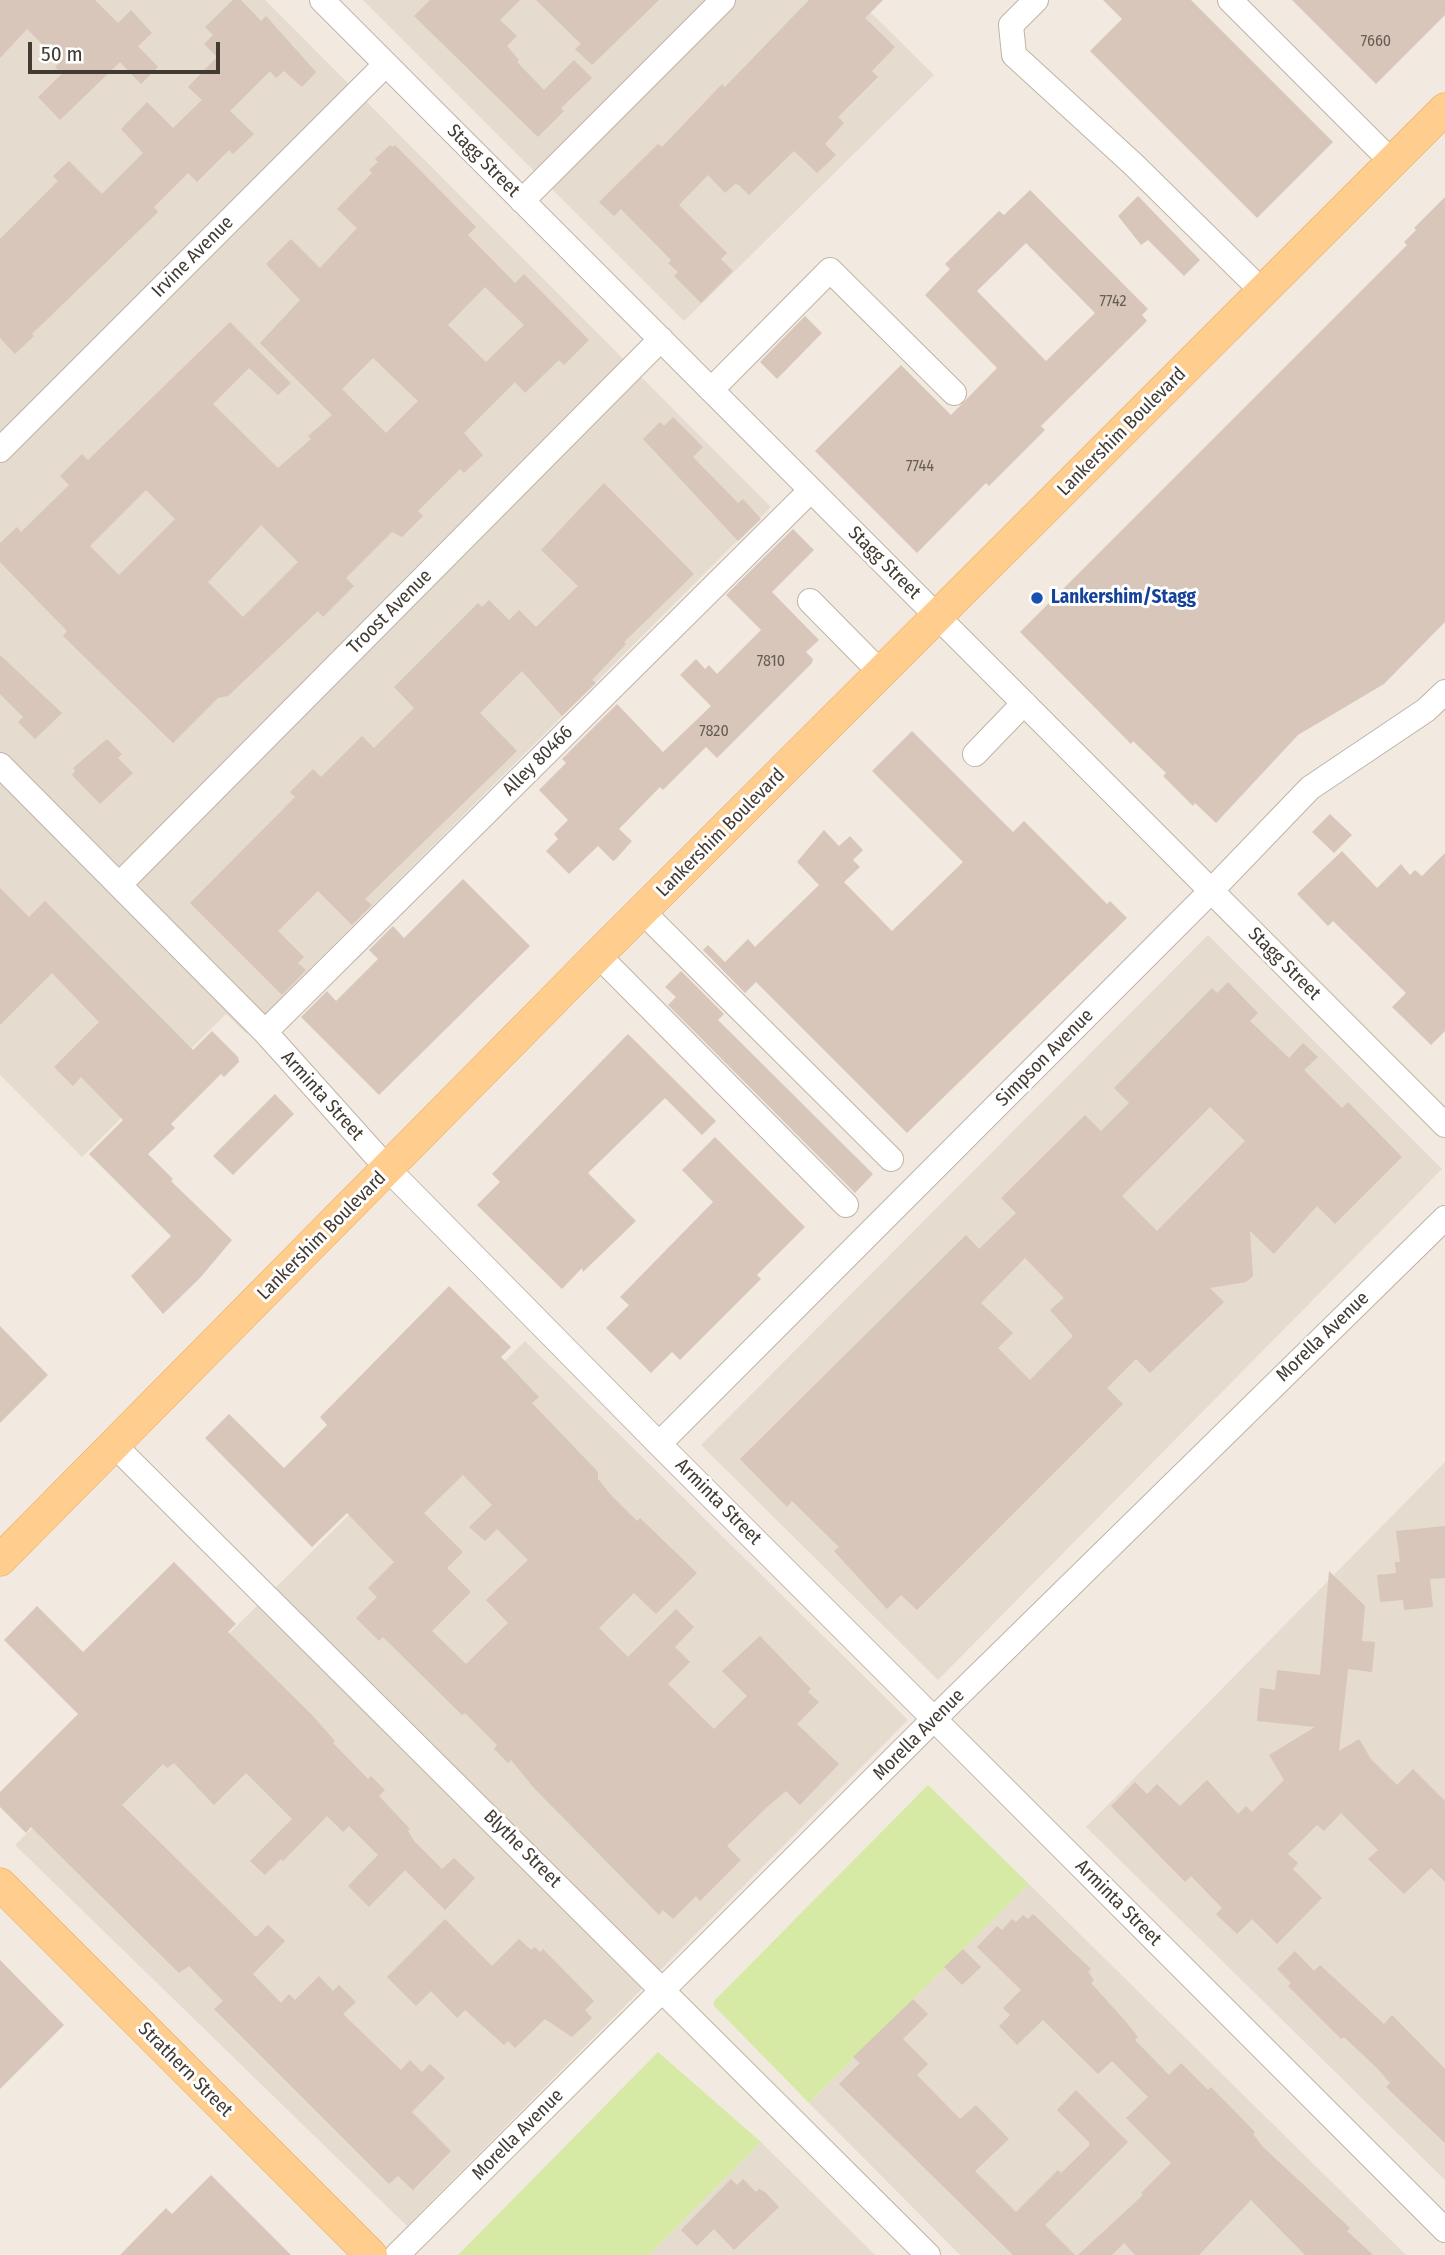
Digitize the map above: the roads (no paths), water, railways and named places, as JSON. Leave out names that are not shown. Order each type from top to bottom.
[{"type":"main road","name":"Lankershim Boulevard","points":[[0,1560],[598,955],[1445,108]]},
{"type":"main road","name":"Strathern Street","points":[[0,1884],[371,2255]]},
{"type":"street","name":"Stagg Street","points":[[322,0],[1445,1125]]},
{"type":"street","points":[[522,201],[723,0]]},
{"type":"street","points":[[1036,0],[1010,25],[1014,55],[1133,164],[1262,291]]},
{"type":"street","points":[[1230,0],[1392,162]]},
{"type":"street","name":"Irvine Avenue","points":[[0,450],[386,64]]},
{"type":"street","points":[[712,390],[830,270],[954,393]]},
{"type":"street","name":"Troost Avenue","points":[[120,885],[661,339]]},
{"type":"street","name":"Alley 80466","points":[[265,1032],[811,490]]},
{"type":"street","points":[[810,601],[881,673]]},
{"type":"street","name":"Simpson Avenue","points":[[659,1444],[1211,891],[1310,788],[1426,710],[1445,692]]},
{"type":"street","points":[[975,754],[1024,703]]},
{"type":"street","name":"Arminta Street","points":[[0,765],[265,1032],[388,1169],[659,1444],[1445,2230]]},
{"type":"street","points":[[642,911],[891,1159]]},
{"type":"street","points":[[598,955],[846,1205]]},
{"type":"street","name":"Morella Avenue","points":[[397,2255],[934,1719],[1445,1218]]},
{"type":"street","name":"Blythe Street","points":[[114,1445],[928,2255]]},
{"type":"place","name":"Lankershim/Stagg","points":[[1037,598]]}]
